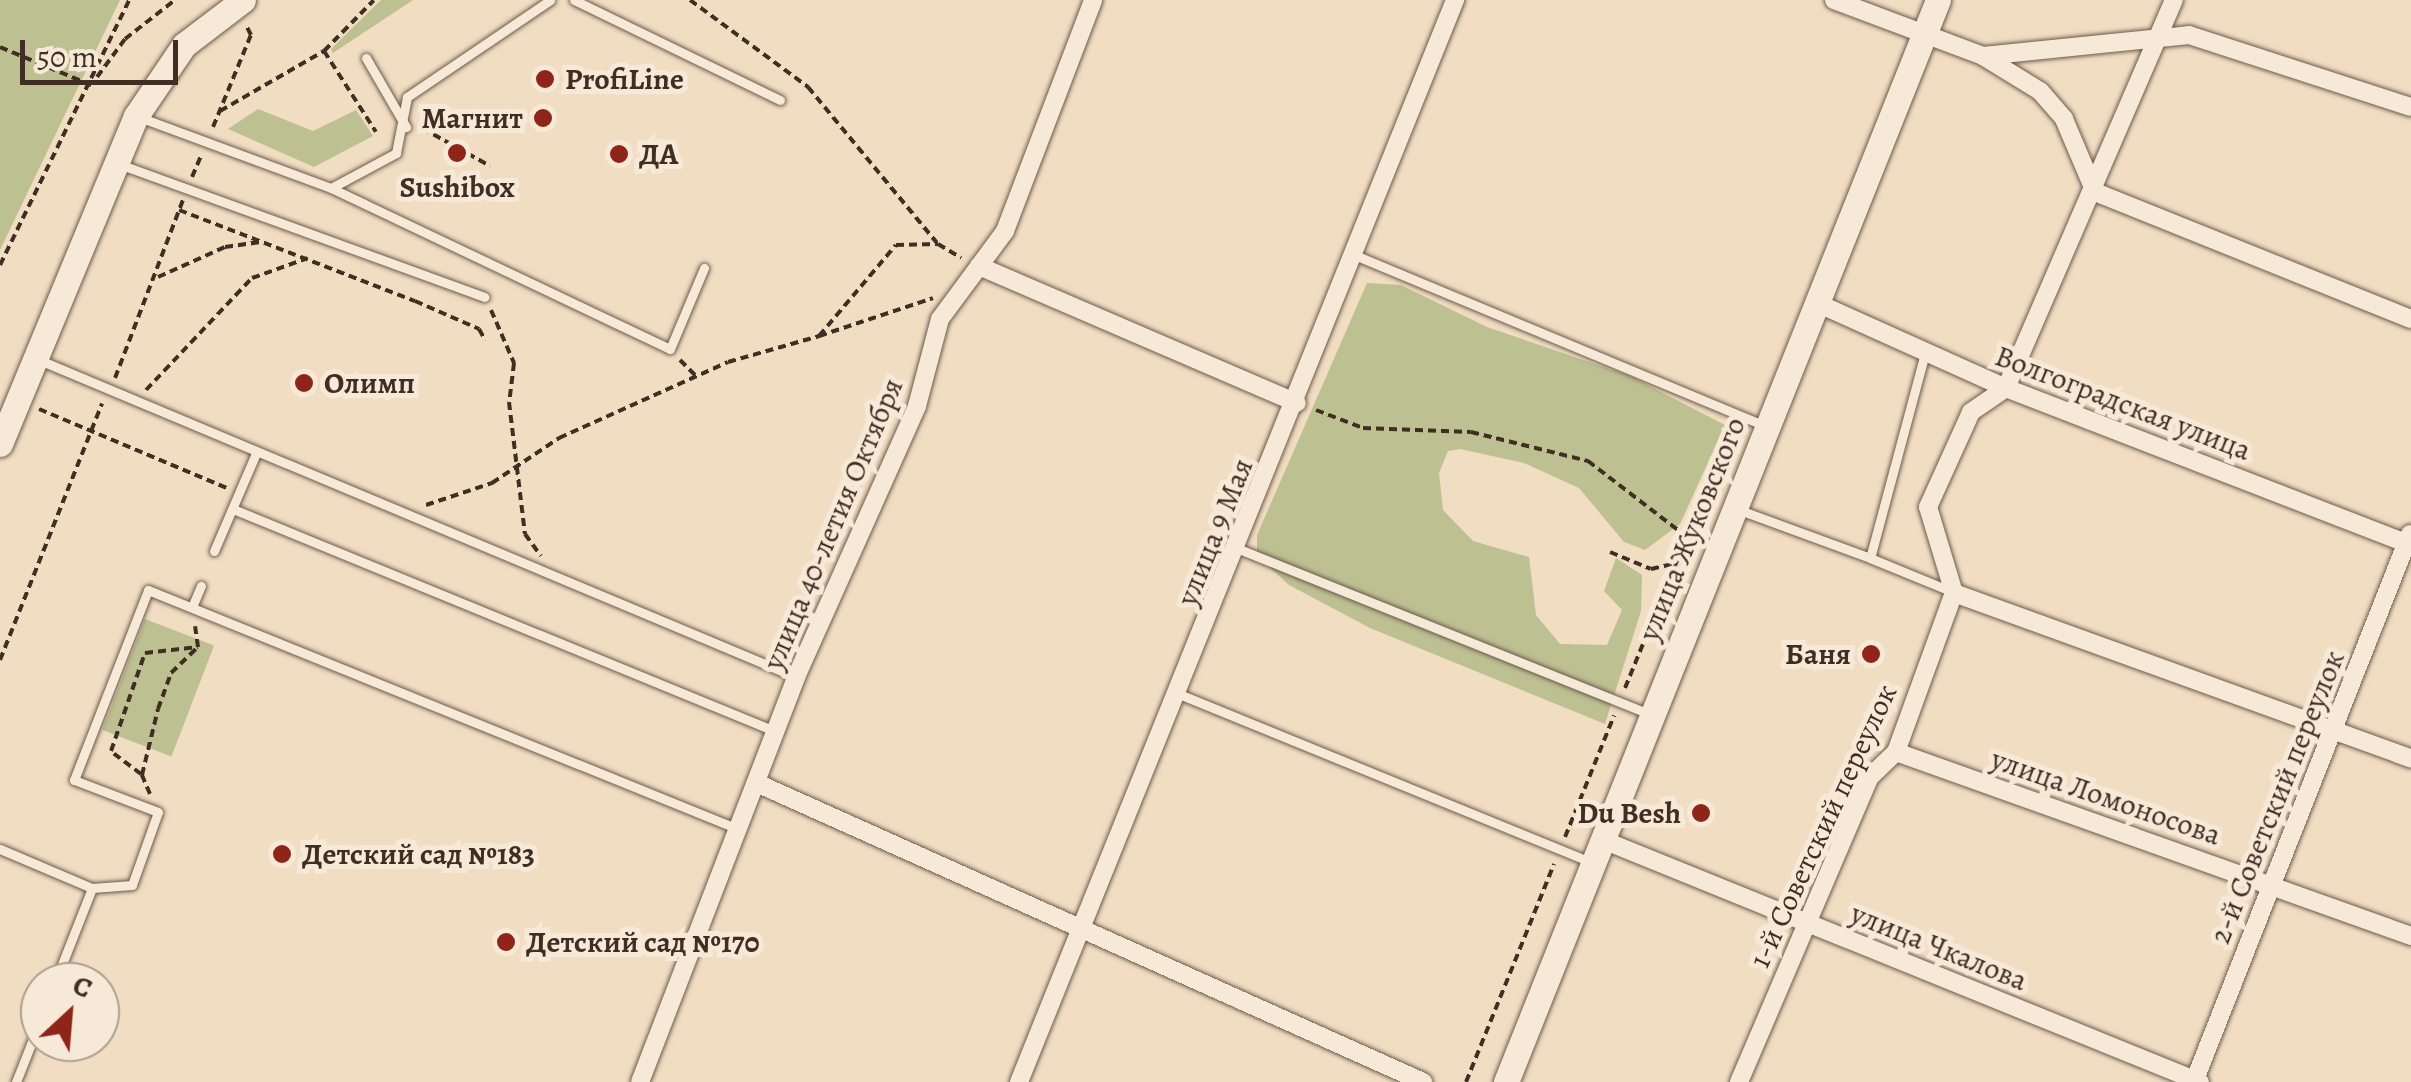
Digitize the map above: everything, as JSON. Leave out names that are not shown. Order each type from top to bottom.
[{"type":"street","points":[[0,444],[136,116],[184,44],[243,0]]},
{"type":"street","points":[[952,291],[979,266],[1004,231],[1093,0]]},
{"type":"street","name":"улица 9 Мая","points":[[1019,1082],[1076,931],[1180,694],[1298,403],[1455,0]]},
{"type":"street","points":[[1834,0],[1923,38],[1983,56],[2040,91],[2064,119],[2095,192],[2411,320]]},
{"type":"street","name":"улица Жуковского","points":[[1506,1082],[1938,0]]},
{"type":"street","points":[[2174,0],[2095,192],[2006,388],[1971,412],[1928,506],[1954,592],[2336,724],[2411,758]]},
{"type":"street","points":[[1983,56],[2124,48],[2162,33],[2411,108]]},
{"type":"street","points":[[979,266],[1298,403]]},
{"type":"street","name":"улица 40-летия Октября","points":[[640,1082],[760,785],[796,677],[917,406],[952,291]]},
{"type":"street","name":"Волгоградская улица","points":[[1819,304],[2006,388],[2410,540]]},
{"type":"street","name":"2-й Советский переулок","points":[[2196,1081],[2410,540]]},
{"type":"street","name":"1-й Советский переулок","points":[[1739,1082],[1804,922],[1870,777],[1896,752],[1954,592]]},
{"type":"street","name":"улица Ломоносова","points":[[1896,752],[2411,936]]},
{"type":"street","points":[[760,785],[1076,931],[1423,1082]]},
{"type":"street","name":"улица Чкалова","points":[[1598,852],[1804,922],[2196,1081]]},
{"type":"lane","points":[[331,188],[396,153],[408,129],[407,97],[550,0]]},
{"type":"lane","points":[[574,0],[780,100]]},
{"type":"lane","points":[[366,58],[408,129]]},
{"type":"lane","points":[[136,116],[205,146],[331,188],[670,349],[704,268]]},
{"type":"lane","points":[[116,163],[485,297]]},
{"type":"lane","points":[[1357,256],[1768,428]]},
{"type":"lane","points":[[1870,558],[1925,353]]},
{"type":"lane","points":[[34,358],[796,677]]},
{"type":"lane","points":[[214,551],[256,452]]},
{"type":"lane","points":[[1736,508],[1954,592]]},
{"type":"lane","points":[[233,509],[778,732]]},
{"type":"lane","points":[[1238,549],[1652,716]]},
{"type":"lane","points":[[192,606],[201,586]]},
{"type":"lane","points":[[0,849],[92,888],[132,885],[158,812],[74,780],[148,590],[740,830]]},
{"type":"lane","points":[[1180,694],[1560,849],[1598,852]]},
{"type":"lane","points":[[63,962],[92,888]]},
{"type":"path","points":[[0,265],[91,85],[129,0]]},
{"type":"path","points":[[91,85],[125,39],[175,0]]},
{"type":"path","points":[[220,110],[324,51],[374,0]]},
{"type":"path","points":[[690,0],[808,88],[938,244],[979,266]]},
{"type":"path","points":[[0,660],[87,430],[110,391],[158,277],[186,190],[251,35]]},
{"type":"path","points":[[0,46],[91,85]]},
{"type":"path","points":[[324,51],[376,132]]},
{"type":"path","points":[[422,128],[490,166]]},
{"type":"path","points":[[179,210],[310,258],[479,329],[485,340]]},
{"type":"path","points":[[158,277],[225,247],[266,241]]},
{"type":"path","points":[[819,336],[896,246],[938,244]]},
{"type":"path","points":[[140,403],[252,278],[310,258]]},
{"type":"path","points":[[421,506],[522,468],[559,438],[696,377],[952,291]]},
{"type":"path","points":[[485,297],[514,363],[509,402],[522,468],[525,534],[542,550],[538,571]]},
{"type":"path","points":[[670,349],[696,377]]},
{"type":"path","points":[[1298,403],[1363,428],[1471,432],[1588,460],[1686,537]]},
{"type":"path","points":[[39,409],[241,493]]},
{"type":"path","points":[[1466,1082],[1737,415]]},
{"type":"path","points":[[1610,552],[1651,569],[1677,563]]},
{"type":"path","points":[[192,606],[198,647]]},
{"type":"path","points":[[158,812],[142,775],[111,751],[145,652],[198,647]]},
{"type":"path","points":[[142,775],[171,673],[198,647]]},
{"type":"green space","points":[[0,0],[120,0],[0,250]]},
{"type":"green space","points":[[381,0],[413,0],[333,53],[331,49]]},
{"type":"green space","points":[[258,109],[313,131],[356,110],[373,136],[314,167],[228,129]]},
{"type":"green space","points":[[1367,283],[1401,285],[1487,327],[1630,376],[1725,425],[1680,524],[1645,550],[1624,542],[1579,488],[1524,463],[1460,449],[1448,451],[1439,473],[1443,510],[1473,541],[1529,557],[1536,615],[1560,644],[1607,645],[1622,610],[1604,591],[1616,558],[1642,575],[1641,611],[1605,724],[1370,628],[1289,585],[1257,556],[1257,535]]},
{"type":"green space","points":[[145,619],[214,646],[171,757],[102,730]]},
{"type":"place","name":"ProfiLine","points":[[545,79]]},
{"type":"place","name":"Магнит","points":[[543,118]]},
{"type":"place","name":"Sushibox","points":[[457,153]]},
{"type":"place","name":"ДА","points":[[619,154]]},
{"type":"place","name":"Олимп","points":[[304,383]]},
{"type":"place","name":"Баня","points":[[1871,654]]},
{"type":"place","name":"Du Besh","points":[[1701,813]]},
{"type":"place","name":"Детский сад №183","points":[[282,854]]},
{"type":"place","name":"Детский сад №170","points":[[506,942]]}]
